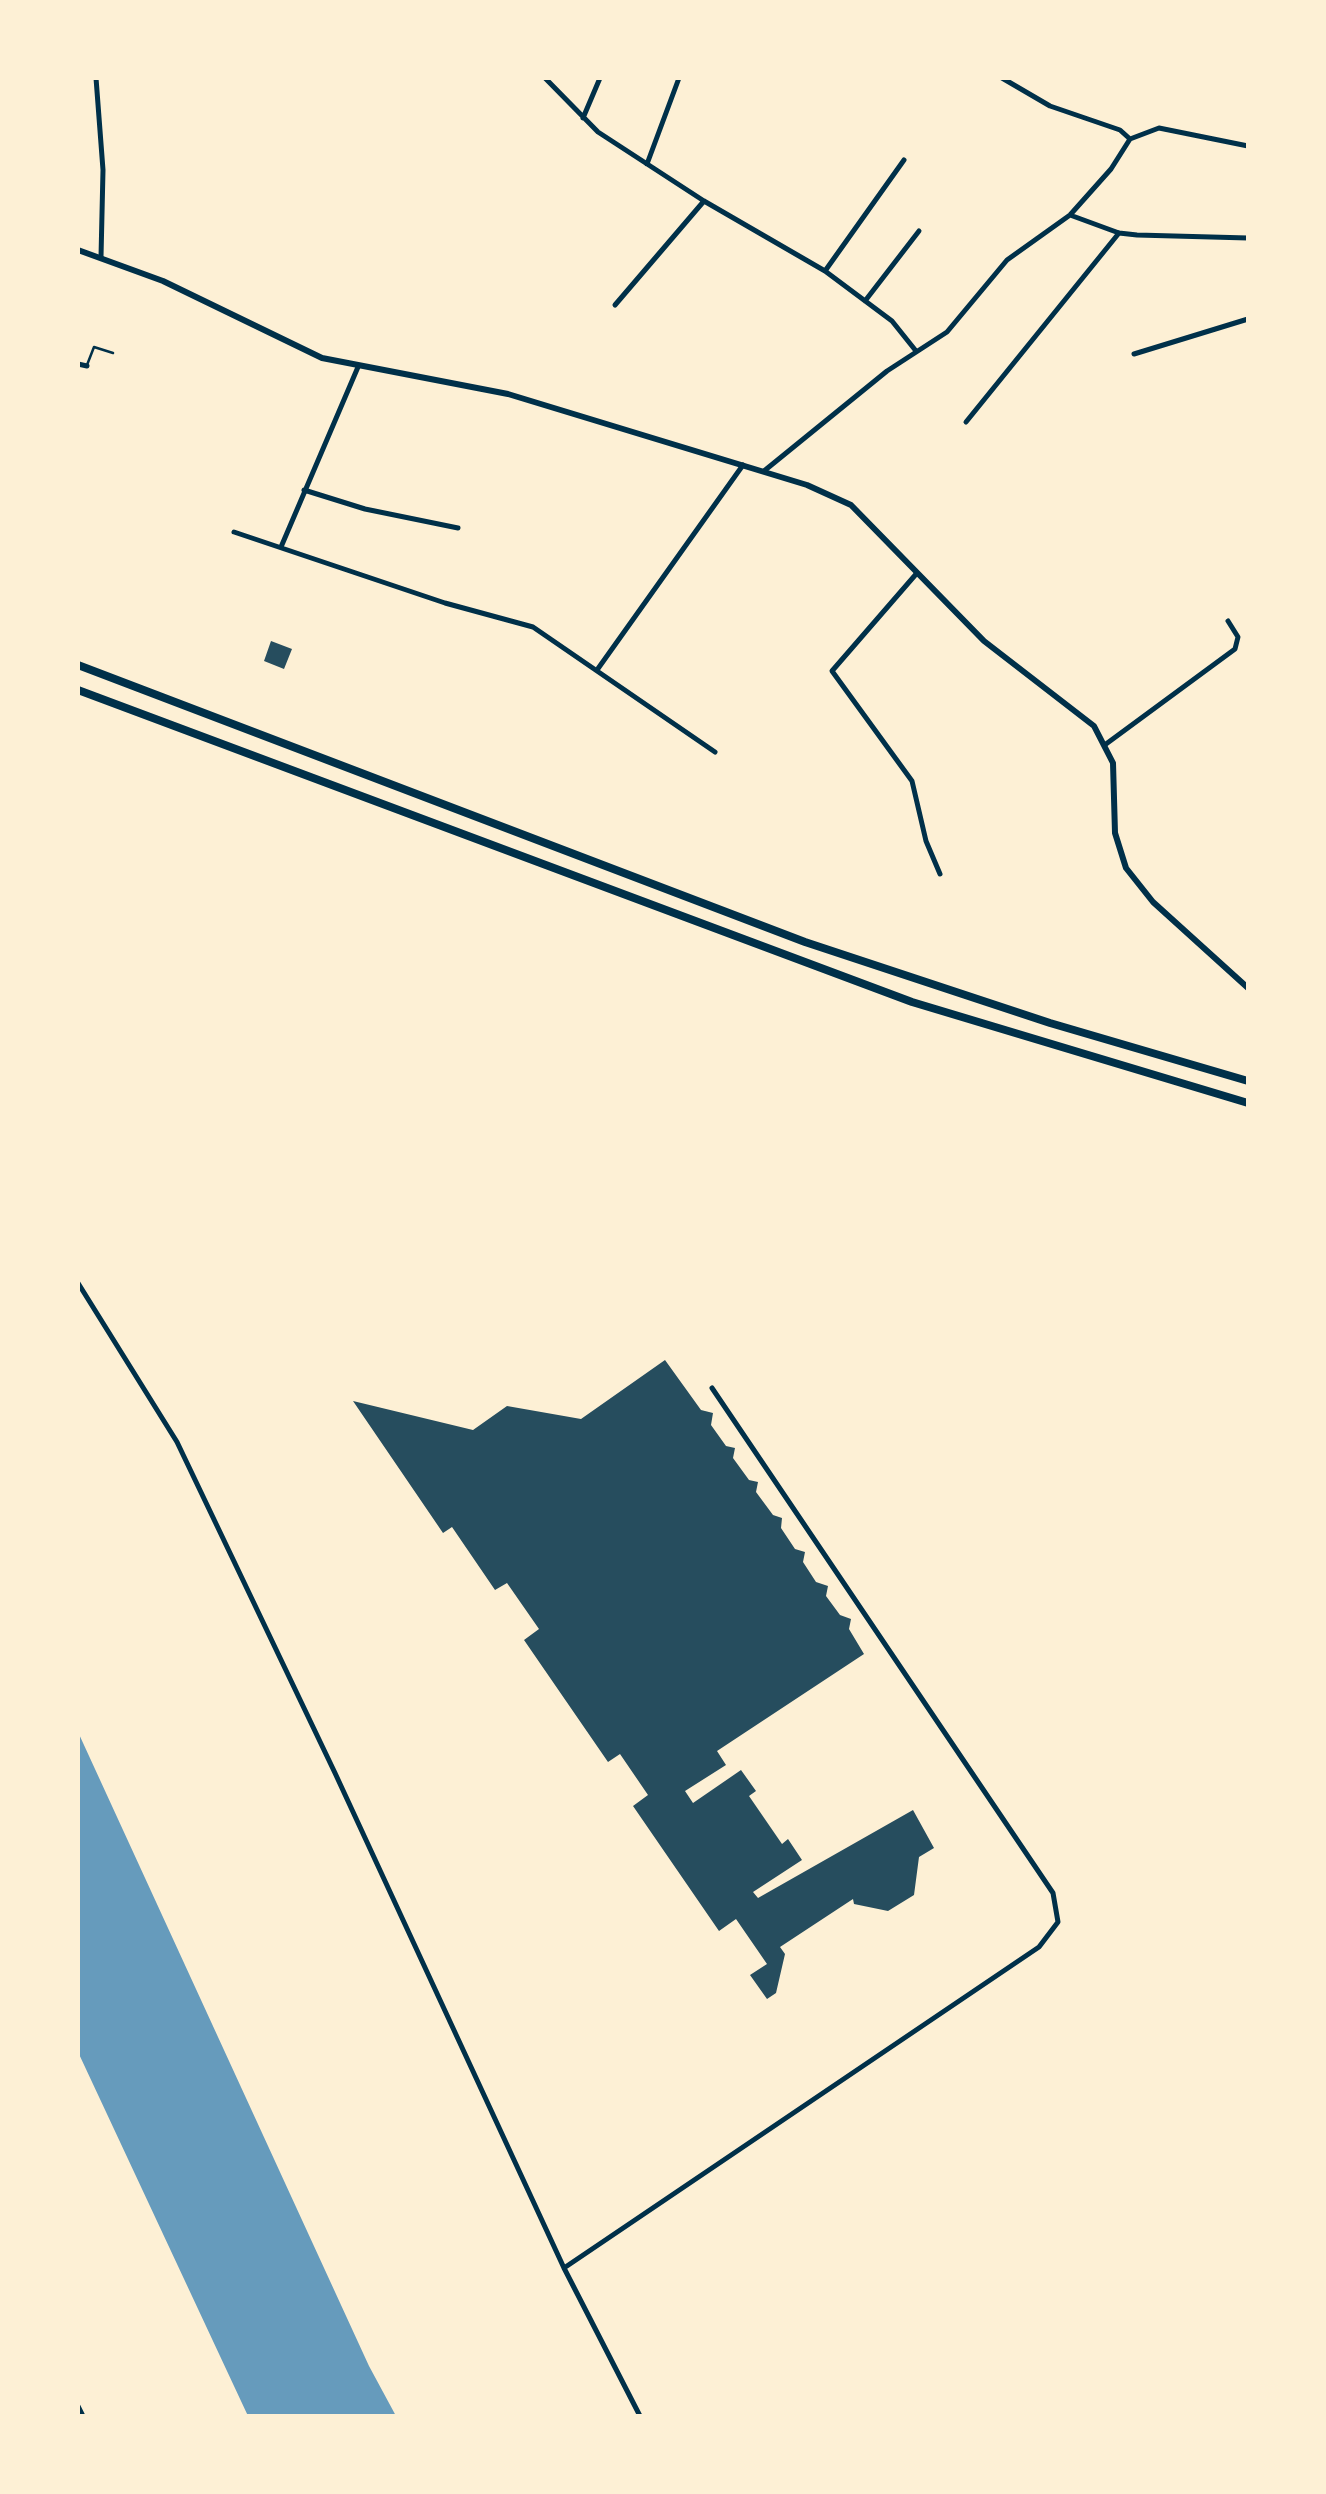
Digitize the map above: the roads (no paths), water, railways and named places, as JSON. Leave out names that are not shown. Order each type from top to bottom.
[{"type":"main road","points":[[78,666],[805,942],[1050,1023],[1248,1082]]},
{"type":"main road","points":[[78,690],[912,1002],[1248,1102]]},
{"type":"street","points":[[96,78],[103,174],[101,257]]},
{"type":"street","points":[[545,78],[598,132],[704,201],[825,271],[892,321],[916,351]]},
{"type":"street","points":[[583,118],[600,78]]},
{"type":"street","points":[[647,164],[679,78]]},
{"type":"street","points":[[1002,78],[1050,106],[1120,130],[1130,140]]},
{"type":"street","points":[[764,472],[916,351],[947,332],[1006,260],[1070,215],[1111,169],[1130,140],[1160,128],[1248,146]]},
{"type":"street","points":[[825,271],[904,160]]},
{"type":"street","points":[[615,305],[704,201]]},
{"type":"street","points":[[1070,215],[1119,232],[1248,238]]},
{"type":"street","points":[[865,301],[919,231]]},
{"type":"street","points":[[966,422],[1119,232]]},
{"type":"street","points":[[78,250],[163,281],[288,344],[358,368],[508,394],[826,491],[851,504],[984,642],[1094,726],[1106,744],[1115,776],[1117,848],[1126,868],[1153,902],[1248,988]]},
{"type":"street","points":[[1134,354],[1248,320]]},
{"type":"street","points":[[78,364],[87,366]]},
{"type":"street","points":[[281,548],[358,368]]},
{"type":"street","points":[[596,671],[743,465]]},
{"type":"street","points":[[304,490],[365,509],[458,528]]},
{"type":"street","points":[[234,532],[532,628],[715,752]]},
{"type":"street","points":[[918,573],[832,671],[912,782],[926,841],[940,874]]},
{"type":"street","points":[[1106,744],[1234,650],[1238,636],[1228,621]]},
{"type":"street","points":[[78,1283],[177,1442],[564,2268],[640,2416]]},
{"type":"street","points":[[564,2268],[1039,1946],[1058,1922],[1053,1893],[712,1388]]},
{"type":"street","points":[[78,2406],[82,2416]]},
{"type":"lane","points":[[87,366],[94,347],[113,353]]},
{"type":"water","points":[[78,1732],[369,2366],[396,2416],[248,2416],[78,2052]]}]
